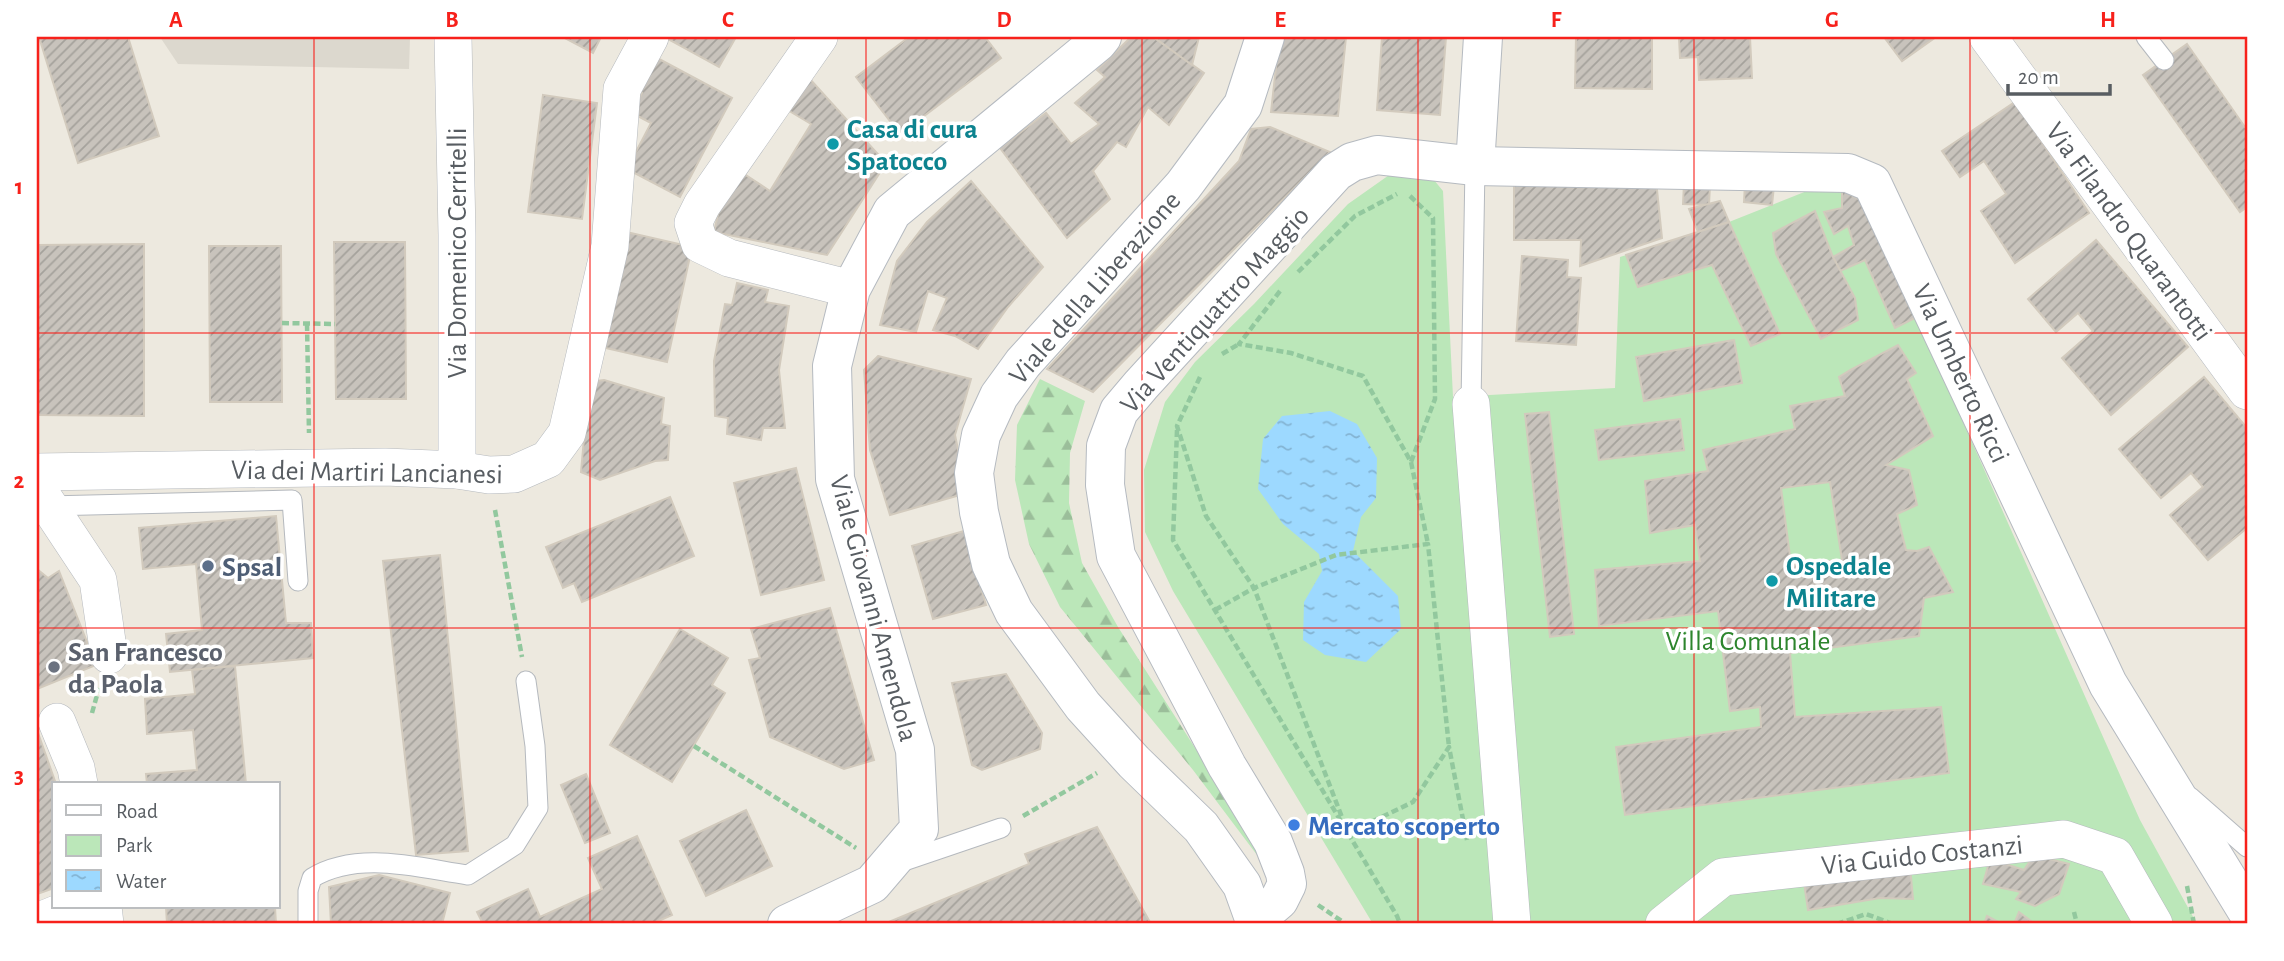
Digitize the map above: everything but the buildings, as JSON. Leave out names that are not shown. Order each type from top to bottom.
[{"type":"street","name":"Via Domenico Cerritelli","points":[[453,37],[457,235],[473,473]]},
{"type":"street","name":"Via dei Martiri Lancianesi","points":[[37,472],[385,467],[514,474],[548,459],[567,433],[610,246],[622,89],[650,37]]},
{"type":"street","points":[[819,37],[702,205],[693,223],[700,244],[729,258],[851,289]]},
{"type":"street","name":"Viale Giovanni Amendola","points":[[787,924],[872,884],[871,857],[919,829],[915,750],[835,479],[832,366],[851,289],[892,212],[1102,37]]},
{"type":"street","name":"Viale della Liberazione","points":[[1254,918],[1242,884],[1201,827],[1134,762],[1083,706],[1014,612],[991,564],[978,512],[974,473],[981,435],[999,396],[1023,363],[1183,186],[1244,105],[1265,37]]},
{"type":"street","points":[[1475,166],[1483,37]]},
{"type":"street","name":"Via Filandro Quarantotti","points":[[1988,37],[2247,391]]},
{"type":"street","name":"Via Ventiquattro Maggio","points":[[1254,918],[1279,900],[1287,884],[1285,873],[1273,842],[1221,754],[1116,556],[1105,485],[1106,446],[1119,411],[1336,172],[1352,162],[1377,155],[1475,166]]},
{"type":"street","name":"Via Umberto Ricci","points":[[1475,166],[1848,173],[1872,183],[2108,684],[2247,911]]},
{"type":"street","points":[[1471,404],[1512,924]]},
{"type":"street","points":[[42,497],[98,580],[109,655]]},
{"type":"street","points":[[57,722],[76,768],[79,782]]},
{"type":"street","name":"Via Guido Costanzi","points":[[1664,924],[1723,877],[2064,839],[2115,856],[2154,924]]},
{"type":"street","points":[[37,922],[72,908]]},
{"type":"lane","points":[[2146,37],[2164,60]]},
{"type":"lane","points":[[1471,404],[1475,166]]},
{"type":"lane","name":"Via dei Martiri Lancianesi","points":[[42,497],[292,500],[298,581]]},
{"type":"lane","points":[[308,924],[308,891],[312,878],[325,871],[361,864],[387,863],[468,875],[515,845],[538,808],[535,746],[526,681]]},
{"type":"lane","points":[[2165,777],[2247,847]]},
{"type":"lane","points":[[871,857],[1001,828]]},
{"type":"path","points":[[1297,273],[1355,216],[1405,190],[1433,218],[1435,399],[1412,462]]},
{"type":"path","points":[[1218,356],[1240,344],[1287,282]]},
{"type":"path","points":[[282,323],[335,324]]},
{"type":"path","points":[[307,324],[310,468]]},
{"type":"path","points":[[1240,344],[1291,353],[1363,376],[1412,462],[1428,544],[1449,747],[1469,851]]},
{"type":"path","points":[[1202,372],[1177,426],[1173,540],[1400,924]]},
{"type":"path","points":[[1177,426],[1206,516],[1254,588],[1348,833]]},
{"type":"path","points":[[473,473],[526,681]]},
{"type":"path","points":[[1215,610],[1254,588],[1336,555],[1428,544]]},
{"type":"path","points":[[694,746],[871,857]]},
{"type":"path","points":[[1348,833],[1413,802],[1449,747]]},
{"type":"path","points":[[1001,828],[1099,772]]},
{"type":"path","points":[[2074,912],[2077,924]]},
{"type":"path","points":[[1837,924],[1866,914],[1893,924]]},
{"type":"shaded area","points":[[160,37],[410,37],[409,69],[178,64]]},
{"type":"green space","name":"Villa Comunale","points":[[1392,173],[1429,174],[1443,191],[1453,397],[1615,388],[1620,257],[1729,222],[1827,183],[1863,197],[2140,820],[2197,924],[1373,924],[1173,591],[1145,532],[1144,470],[1165,402],[1195,362],[1348,204]]},
{"type":"green space","points":[[1040,379],[1085,401],[1070,453],[1069,503],[1082,563],[1118,627],[1255,842],[1257,855],[1193,770],[1060,607],[1029,544],[1015,480],[1017,425]]},
{"type":"water","points":[[1330,411],[1357,424],[1377,458],[1376,498],[1361,517],[1353,551],[1398,596],[1401,629],[1366,662],[1325,655],[1303,640],[1304,602],[1322,571],[1319,554],[1283,524],[1258,489],[1263,439],[1282,416]]},
{"type":"place","name":"Casa di cura Spatocco","points":[[833,144]]},
{"type":"place","name":"Spsal","points":[[208,566]]},
{"type":"place","name":"Ospedale Militare","points":[[1772,581]]},
{"type":"place","name":"San Francesco da Paola","points":[[54,667]]},
{"type":"place","name":"Mercato scoperto","points":[[1294,825]]}]
